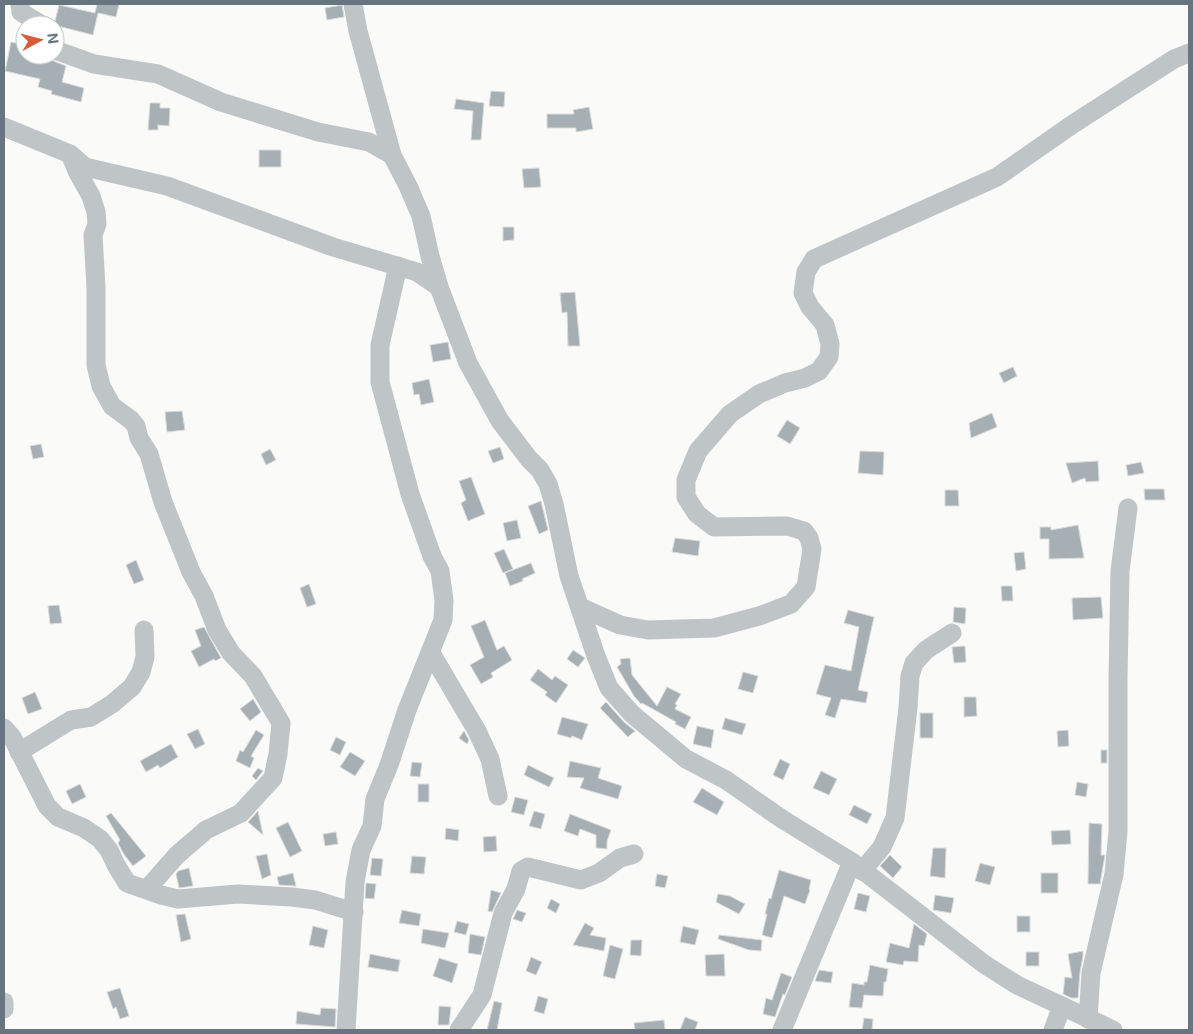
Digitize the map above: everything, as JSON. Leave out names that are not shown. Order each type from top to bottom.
[{"type":"street","points":[[20,4],[22,12],[27,15]]},
{"type":"street","points":[[353,4],[358,32],[392,155],[421,216],[439,286],[468,363],[500,421],[529,460],[540,470],[548,484],[569,576],[609,688],[632,714],[686,759],[726,780],[782,819],[857,866],[984,964],[1017,985],[1114,1030]]},
{"type":"street","points":[[580,607],[620,625],[648,630],[714,628],[759,616],[791,604],[806,587],[811,565],[812,549],[809,538],[804,531],[787,526],[714,527],[697,514],[686,497],[686,480],[698,451],[730,414],[759,394],[785,383],[805,378],[819,371],[829,357],[830,344],[825,325],[810,307],[803,293],[806,272],[814,259],[997,177],[1073,124],[1174,59],[1189,53]]},
{"type":"street","points":[[65,54],[94,64],[158,74],[222,102],[318,132],[369,142],[392,155]]},
{"type":"street","points":[[4,127],[70,154],[85,167],[167,186],[333,247],[416,272],[439,286]]},
{"type":"street","points":[[70,154],[91,196],[96,212],[97,224],[93,235],[96,287],[96,365],[101,386],[112,406],[136,426],[139,438],[149,454],[172,525],[217,630],[232,653],[253,676],[281,723],[278,754],[272,778],[241,813],[206,830],[177,855],[147,889]]},
{"type":"street","points":[[346,1030],[355,882],[361,850],[372,826],[375,799],[407,710],[443,620],[444,600],[440,571],[432,556],[410,494],[380,382],[380,345],[398,266]]},
{"type":"street","points":[[1088,1019],[1091,973],[1114,874],[1118,831],[1120,572],[1128,508]]},
{"type":"street","points":[[144,630],[146,657],[140,672],[132,687],[112,704],[91,717],[71,720],[9,740],[47,806],[58,817],[84,828],[100,839],[109,850],[127,883],[161,895],[178,899],[238,894],[315,900],[354,912]]},
{"type":"street","points":[[782,1030],[857,866],[882,847],[894,818],[908,708],[910,676],[914,663],[926,650],[952,633]]},
{"type":"street","points":[[431,653],[477,731],[490,759],[498,796]]},
{"type":"street","points":[[459,1030],[482,995],[503,913],[516,889],[521,871],[528,867],[581,880],[599,873],[620,858],[634,854]]},
{"type":"street","points":[[4,1002],[4,1009]]},
{"type":"street","points":[[1053,1030],[1062,1006]]},
{"type":"building","points":[[97,4],[119,4],[116,17],[98,13],[93,35],[65,28],[65,15],[56,15],[59,5],[95,13]]},
{"type":"building","points":[[342,5],[344,17],[327,20],[325,8]]},
{"type":"building","points":[[11,42],[15,43],[15,65],[66,66],[62,82],[84,88],[81,102],[51,94],[52,91],[38,87],[40,79],[5,71]]},
{"type":"building","points":[[491,91],[505,92],[504,107],[489,106]]},
{"type":"building","points":[[456,99],[484,103],[481,140],[471,140],[473,111],[454,109]]},
{"type":"building","points":[[150,103],[160,103],[160,108],[170,108],[169,126],[158,125],[158,130],[148,130]]},
{"type":"building","points":[[589,107],[593,129],[576,132],[576,128],[547,128],[547,114],[574,114],[573,110]]},
{"type":"building","points":[[259,150],[281,150],[281,167],[259,167]]},
{"type":"building","points":[[539,168],[541,187],[524,188],[522,169]]},
{"type":"building","points":[[503,227],[514,227],[514,240],[503,241]]},
{"type":"building","points":[[575,292],[580,346],[568,346],[567,312],[562,313],[560,293]]},
{"type":"building","points":[[448,342],[451,359],[433,362],[430,345]]},
{"type":"building","points":[[1013,367],[1017,376],[1004,383],[999,373]]},
{"type":"building","points":[[429,379],[434,402],[421,405],[419,394],[414,395],[412,383]]},
{"type":"building","points":[[182,411],[185,430],[167,432],[165,412]]},
{"type":"building","points":[[992,413],[997,427],[971,438],[969,423]]},
{"type":"building","points":[[787,420],[800,428],[790,444],[777,436]]},
{"type":"building","points":[[41,444],[44,457],[33,459],[30,446]]},
{"type":"building","points":[[500,447],[504,459],[493,463],[488,451]]},
{"type":"building","points":[[270,449],[276,460],[266,465],[261,454]]},
{"type":"building","points":[[860,451],[884,452],[883,475],[858,473]]},
{"type":"building","points":[[1098,461],[1099,481],[1086,482],[1085,478],[1072,483],[1066,463]]},
{"type":"building","points":[[1141,462],[1144,473],[1128,476],[1126,465]]},
{"type":"building","points":[[471,477],[485,514],[468,521],[461,503],[466,500],[459,481]]},
{"type":"building","points":[[1144,489],[1164,489],[1165,500],[1145,500]]},
{"type":"building","points":[[945,490],[958,490],[959,506],[945,506]]},
{"type":"building","points":[[541,501],[548,530],[539,534],[528,506]]},
{"type":"building","points":[[517,520],[521,538],[507,541],[503,523]]},
{"type":"building","points":[[1078,525],[1084,558],[1049,559],[1049,539],[1040,539],[1040,527],[1051,527],[1051,530]]},
{"type":"building","points":[[675,538],[700,541],[698,556],[672,552]]},
{"type":"building","points":[[504,549],[513,569],[503,573],[494,553]]},
{"type":"building","points":[[1024,552],[1026,569],[1016,571],[1014,553]]},
{"type":"building","points":[[136,560],[144,580],[134,584],[126,565]]},
{"type":"building","points":[[531,563],[535,573],[522,579],[523,581],[510,586],[505,573]]},
{"type":"building","points":[[309,584],[316,604],[307,607],[300,588]]},
{"type":"building","points":[[1001,586],[1012,586],[1013,601],[1002,601]]},
{"type":"building","points":[[1101,597],[1103,618],[1073,620],[1072,598]]},
{"type":"building","points":[[59,605],[62,623],[50,624],[48,606]]},
{"type":"building","points":[[954,607],[966,608],[965,624],[953,622]]},
{"type":"building","points":[[848,610],[874,617],[858,690],[868,692],[866,703],[841,699],[835,718],[825,715],[831,698],[816,694],[825,665],[851,671],[859,627],[844,623]]},
{"type":"building","points":[[485,620],[497,650],[504,646],[512,660],[491,673],[493,677],[481,684],[470,665],[484,657],[471,626]]},
{"type":"building","points":[[204,627],[221,658],[215,661],[214,659],[199,667],[191,651],[201,646],[195,630]]},
{"type":"building","points":[[965,646],[966,662],[954,663],[952,647]]},
{"type":"building","points":[[573,650],[585,658],[578,667],[567,659]]},
{"type":"building","points":[[630,658],[632,675],[657,706],[667,687],[681,694],[675,704],[677,705],[675,709],[691,717],[685,729],[675,724],[676,722],[641,704],[634,696],[617,667],[621,664],[620,659]]},
{"type":"building","points":[[538,669],[552,680],[555,676],[568,685],[556,703],[545,695],[547,692],[530,680]]},
{"type":"building","points":[[743,672],[758,676],[753,693],[738,689]]},
{"type":"building","points":[[35,692],[42,709],[28,714],[22,698]]},
{"type":"building","points":[[964,697],[976,697],[977,716],[964,717]]},
{"type":"building","points":[[253,699],[261,712],[250,721],[240,709]]},
{"type":"building","points":[[606,702],[635,731],[628,737],[600,708]]},
{"type":"building","points":[[920,713],[933,713],[933,738],[920,738]]},
{"type":"building","points":[[562,717],[588,724],[582,740],[572,736],[571,738],[557,734]]},
{"type":"building","points":[[725,718],[746,724],[742,735],[722,729]]},
{"type":"building","points":[[697,726],[714,730],[711,748],[693,744]]},
{"type":"building","points":[[198,729],[205,744],[195,749],[187,734]]},
{"type":"building","points":[[256,730],[264,735],[251,756],[254,758],[250,768],[236,761],[240,750],[243,752]]},
{"type":"building","points":[[1068,730],[1069,746],[1058,747],[1057,731]]},
{"type":"building","points":[[464,731],[469,740],[467,744],[459,738]]},
{"type":"building","points":[[336,737],[346,742],[340,755],[330,750]]},
{"type":"building","points":[[171,744],[178,757],[160,768],[158,765],[146,772],[140,761]]},
{"type":"building","points":[[1101,750],[1107,750],[1107,763],[1101,763]]},
{"type":"building","points":[[350,752],[365,761],[355,776],[340,767]]},
{"type":"building","points":[[780,759],[790,764],[783,780],[773,775]]},
{"type":"building","points":[[570,761],[601,768],[598,778],[622,786],[618,799],[580,788],[584,778],[567,777]]},
{"type":"building","points":[[412,762],[422,763],[420,777],[410,776]]},
{"type":"building","points":[[528,765],[554,778],[549,787],[524,775]]},
{"type":"building","points":[[258,768],[263,771],[256,780],[252,776]]},
{"type":"building","points":[[821,771],[837,779],[829,795],[813,788]]},
{"type":"building","points":[[1077,782],[1088,784],[1086,797],[1075,795]]},
{"type":"building","points":[[80,784],[86,797],[72,804],[66,791]]},
{"type":"building","points":[[418,784],[429,784],[429,802],[418,802]]},
{"type":"building","points":[[702,788],[724,802],[717,815],[693,802]]},
{"type":"building","points":[[515,797],[528,800],[524,815],[511,812]]},
{"type":"building","points":[[854,805],[872,814],[867,824],[849,815]]},
{"type":"building","points":[[258,811],[263,835],[248,822]]},
{"type":"building","points":[[534,811],[545,814],[541,829],[529,826]]},
{"type":"building","points":[[111,813],[146,856],[133,866],[123,853],[118,843],[120,840],[106,816]]},
{"type":"building","points":[[570,814],[611,830],[607,841],[607,849],[596,848],[596,835],[580,829],[578,836],[564,831]]},
{"type":"building","points":[[288,822],[302,851],[290,857],[276,828]]},
{"type":"building","points":[[1089,823],[1102,824],[1101,855],[1105,855],[1100,884],[1088,884]]},
{"type":"building","points":[[446,828],[459,830],[458,841],[445,839]]},
{"type":"building","points":[[1070,830],[1071,844],[1052,845],[1051,831]]},
{"type":"building","points":[[336,832],[338,844],[325,846],[323,834]]},
{"type":"building","points":[[496,836],[497,851],[484,852],[483,837]]},
{"type":"building","points":[[933,848],[946,848],[945,878],[930,876]]},
{"type":"building","points":[[267,854],[271,875],[262,879],[256,856]]},
{"type":"building","points":[[890,855],[902,867],[893,878],[880,866]]},
{"type":"building","points":[[412,856],[426,857],[424,874],[410,873]]},
{"type":"building","points":[[372,858],[383,859],[381,876],[370,875]]},
{"type":"building","points":[[980,863],[995,867],[990,885],[975,881]]},
{"type":"building","points":[[189,868],[193,886],[179,888],[176,874],[178,871]]},
{"type":"building","points":[[779,870],[811,880],[810,890],[805,904],[784,896],[772,938],[762,935],[769,898],[771,899]]},
{"type":"building","points":[[293,873],[296,886],[279,885],[277,877]]},
{"type":"building","points":[[1041,873],[1058,873],[1058,893],[1041,893]]},
{"type":"building","points":[[657,874],[668,876],[665,888],[655,886]]},
{"type":"building","points":[[366,883],[376,884],[374,899],[365,898]]},
{"type":"building","points":[[491,890],[501,893],[492,912],[488,911]]},
{"type":"building","points":[[858,893],[870,896],[866,912],[854,909]]},
{"type":"building","points":[[718,894],[730,896],[745,904],[739,914],[716,902]]},
{"type":"building","points":[[935,895],[954,898],[951,913],[933,910]]},
{"type":"building","points":[[551,899],[560,904],[556,913],[547,908]]},
{"type":"building","points":[[402,910],[421,914],[419,926],[399,923]]},
{"type":"building","points":[[517,910],[526,913],[522,922],[513,919]]},
{"type":"building","points":[[185,914],[191,939],[181,942],[176,915]]},
{"type":"building","points":[[1017,916],[1030,916],[1030,932],[1017,932]]},
{"type":"building","points":[[457,921],[469,924],[466,935],[454,932]]},
{"type":"building","points":[[585,923],[594,928],[590,935],[606,938],[604,951],[573,945]]},
{"type":"building","points":[[914,924],[927,934],[924,946],[919,945],[918,962],[904,961],[903,965],[886,962],[890,943],[909,948]]},
{"type":"building","points":[[313,926],[328,930],[324,948],[309,945]]},
{"type":"building","points":[[683,926],[699,930],[695,945],[680,942]]},
{"type":"building","points":[[423,929],[449,933],[445,948],[421,943]]},
{"type":"building","points":[[470,934],[485,937],[481,955],[468,953]]},
{"type":"building","points":[[719,935],[762,940],[761,951],[749,950],[718,939]]},
{"type":"building","points":[[631,940],[642,940],[641,956],[630,955]]},
{"type":"building","points":[[610,945],[623,949],[615,979],[603,976]]},
{"type":"building","points":[[1083,951],[1078,998],[1071,998],[1063,994],[1065,977],[1072,978],[1068,954]]},
{"type":"building","points":[[1026,952],[1039,952],[1039,966],[1026,966]]},
{"type":"building","points":[[370,954],[400,960],[398,972],[368,967]]},
{"type":"building","points":[[724,954],[725,976],[706,976],[705,955]]},
{"type":"building","points":[[531,957],[542,962],[536,975],[526,971]]},
{"type":"building","points":[[439,958],[458,964],[452,983],[433,976]]},
{"type":"building","points":[[870,965],[888,969],[886,982],[884,982],[883,996],[864,995],[862,1008],[849,1007],[852,983],[864,985],[864,982],[867,982]]},
{"type":"building","points":[[819,970],[833,972],[831,983],[815,981]]},
{"type":"building","points":[[781,973],[792,977],[785,995],[783,994],[775,1017],[763,1014],[766,998],[772,1000]]},
{"type":"building","points":[[120,988],[129,1016],[120,1019],[116,1007],[113,1009],[107,992]]},
{"type":"building","points":[[538,996],[548,999],[544,1014],[534,1011]]},
{"type":"building","points":[[494,1001],[502,1003],[497,1030],[487,1030]]},
{"type":"building","points":[[439,1006],[451,1007],[449,1025],[438,1025]]},
{"type":"building","points":[[321,1008],[336,1009],[335,1027],[296,1024],[297,1011],[320,1015]]},
{"type":"building","points":[[685,1017],[698,1022],[695,1030],[680,1030]]},
{"type":"building","points":[[864,1018],[873,1019],[872,1030],[862,1030]]},
{"type":"building","points":[[664,1020],[665,1030],[635,1030],[634,1023]]}]
